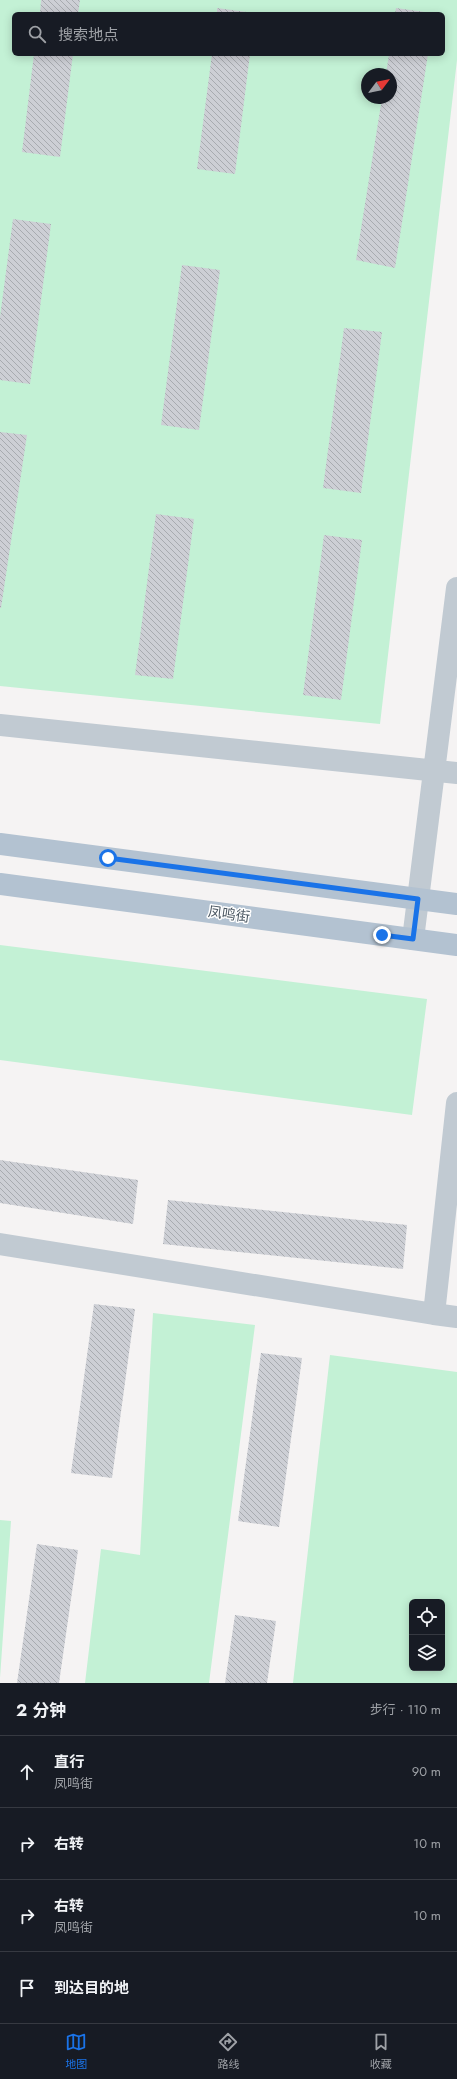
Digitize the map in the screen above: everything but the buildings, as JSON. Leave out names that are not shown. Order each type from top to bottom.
[{"type":"main road","points":[[0,844],[457,904]]},
{"type":"main road","name":"凤鸣街","points":[[0,884],[457,945]]},
{"type":"street","points":[[413,939],[457,588]]},
{"type":"street","points":[[0,725],[434,769],[457,773]]},
{"type":"street","points":[[434,1314],[457,1103]]},
{"type":"street","points":[[0,1244],[457,1317]]},
{"type":"green space","points":[[0,0],[457,0],[457,60],[380,724],[0,686]]},
{"type":"green space","points":[[0,945],[427,999],[412,1115],[0,1060]]},
{"type":"green space","points":[[153,1313],[255,1325],[209,1683],[85,1683],[101,1549],[140,1555]]},
{"type":"green space","points":[[330,1355],[457,1372],[457,1683],[293,1683]]},
{"type":"green space","points":[[0,1520],[11,1521],[0,1678]]},
{"type":"route","points":[[108,858],[418,899],[413,939],[382,935]]}]
